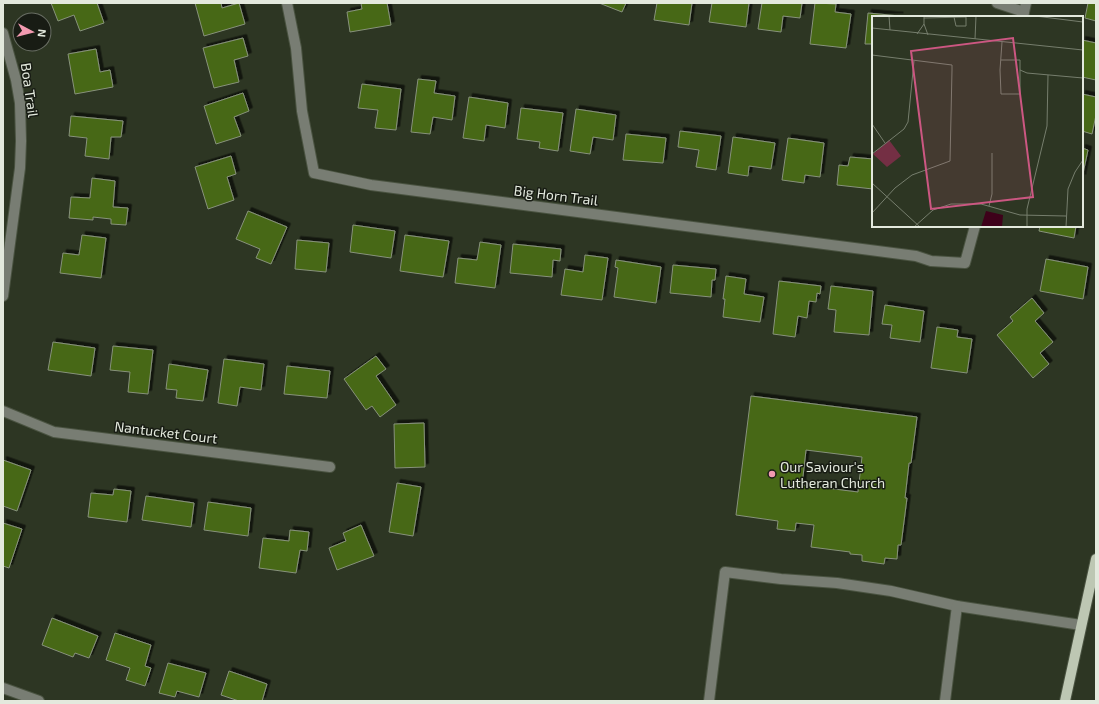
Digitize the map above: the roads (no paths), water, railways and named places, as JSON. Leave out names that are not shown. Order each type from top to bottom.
[{"type":"main road","points":[[1065,701],[1096,559]]},
{"type":"street","name":"Big Horn Trail","points":[[287,3],[296,48],[302,111],[314,173],[371,185],[916,256],[931,261],[965,263],[975,227]]},
{"type":"street","points":[[997,3],[1024,11]]},
{"type":"street","name":"Boa Trail","points":[[3,33],[16,80],[20,103],[21,141],[20,168],[3,296]]},
{"type":"street","name":"Nantucket Court","points":[[3,411],[54,432],[330,467]]},
{"type":"street","points":[[709,701],[725,572],[891,590],[957,606],[1082,626]]},
{"type":"street","points":[[945,701],[957,606]]},
{"type":"street","points":[[3,688],[39,701]]},
{"type":"place","name":"Our Saviour's Lutheran Church","points":[[772,474]]}]
